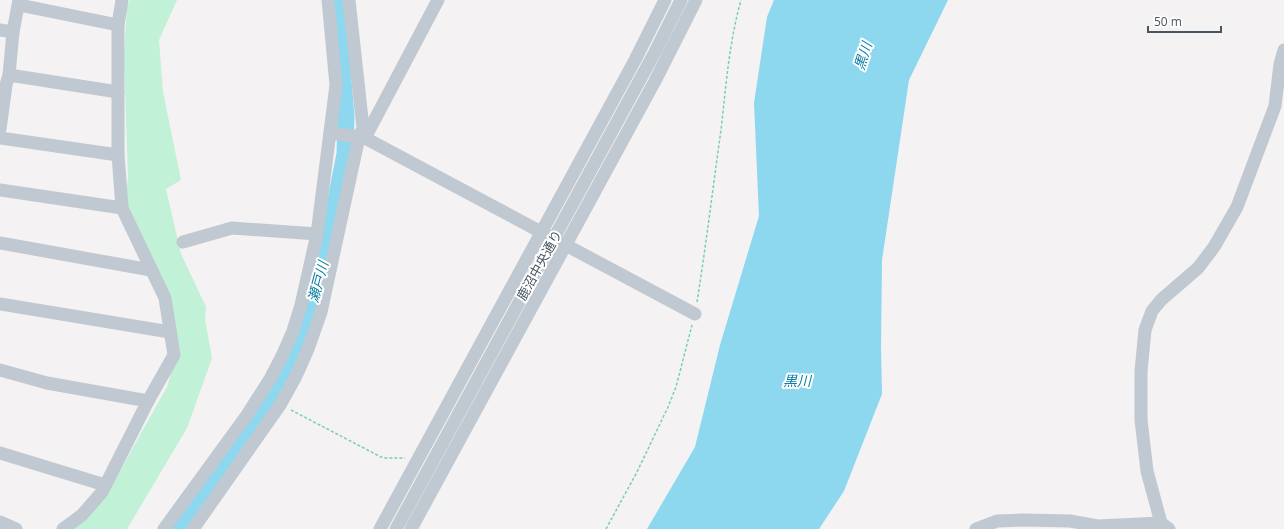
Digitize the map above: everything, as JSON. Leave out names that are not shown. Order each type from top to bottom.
[{"type":"street","points":[[63,529],[82,515],[102,492],[148,401],[174,355],[165,298],[122,208],[118,155],[118,25],[122,0]]},
{"type":"street","points":[[164,529],[247,415],[270,379],[293,331],[301,305],[317,234],[336,85],[328,0]]},
{"type":"street","points":[[193,529],[280,404],[296,376],[308,349],[321,312],[362,138],[363,128],[349,0]]},
{"type":"street","points":[[362,138],[438,0]]},
{"type":"street","points":[[380,529],[635,60],[665,0]]},
{"type":"street","name":"鹿沼中央通り","points":[[396,529],[655,52],[681,0]]},
{"type":"street","points":[[411,529],[662,67],[696,0]]},
{"type":"street","points":[[0,129],[5,81],[19,3],[118,25]]},
{"type":"street","points":[[0,30],[13,32]]},
{"type":"street","points":[[976,529],[997,521],[1025,520],[1070,522],[1098,526],[1165,526],[1147,471],[1141,420],[1141,370],[1145,330],[1152,311],[1161,300],[1198,268],[1214,247],[1237,207],[1275,106],[1280,64],[1284,50]]},
{"type":"street","points":[[5,81],[118,92]]},
{"type":"street","points":[[330,133],[362,138],[695,314]]},
{"type":"street","points":[[0,138],[118,155]]},
{"type":"street","points":[[0,190],[122,208]]},
{"type":"street","points":[[183,242],[232,228],[317,234]]},
{"type":"street","points":[[0,243],[151,270]]},
{"type":"street","points":[[0,304],[170,332]]},
{"type":"street","points":[[0,370],[48,383],[148,401]]},
{"type":"street","points":[[0,453],[105,485]]},
{"type":"street","points":[[0,522],[16,529]]},
{"type":"path","points":[[606,529],[637,472],[676,387],[695,314],[734,24],[741,0]]},
{"type":"path","points":[[280,404],[381,457],[404,458],[416,462]]},
{"type":"green space","points":[[130,0],[177,0],[159,40],[163,92],[181,180],[166,189],[181,254],[206,307],[205,319],[212,358],[187,428],[127,529],[71,529],[103,501],[167,387],[178,348],[125,204],[128,177],[124,55],[127,6]]},
{"type":"water","name":"黒川","points":[[774,0],[948,0],[909,80],[882,260],[882,394],[844,491],[819,529],[647,529],[695,447],[720,345],[759,216],[754,103],[767,17]]},
{"type":"waterway","name":"瀬戸川","points":[[180,529],[266,406],[295,350],[308,320],[325,256],[345,154],[346,116],[336,0]]}]
